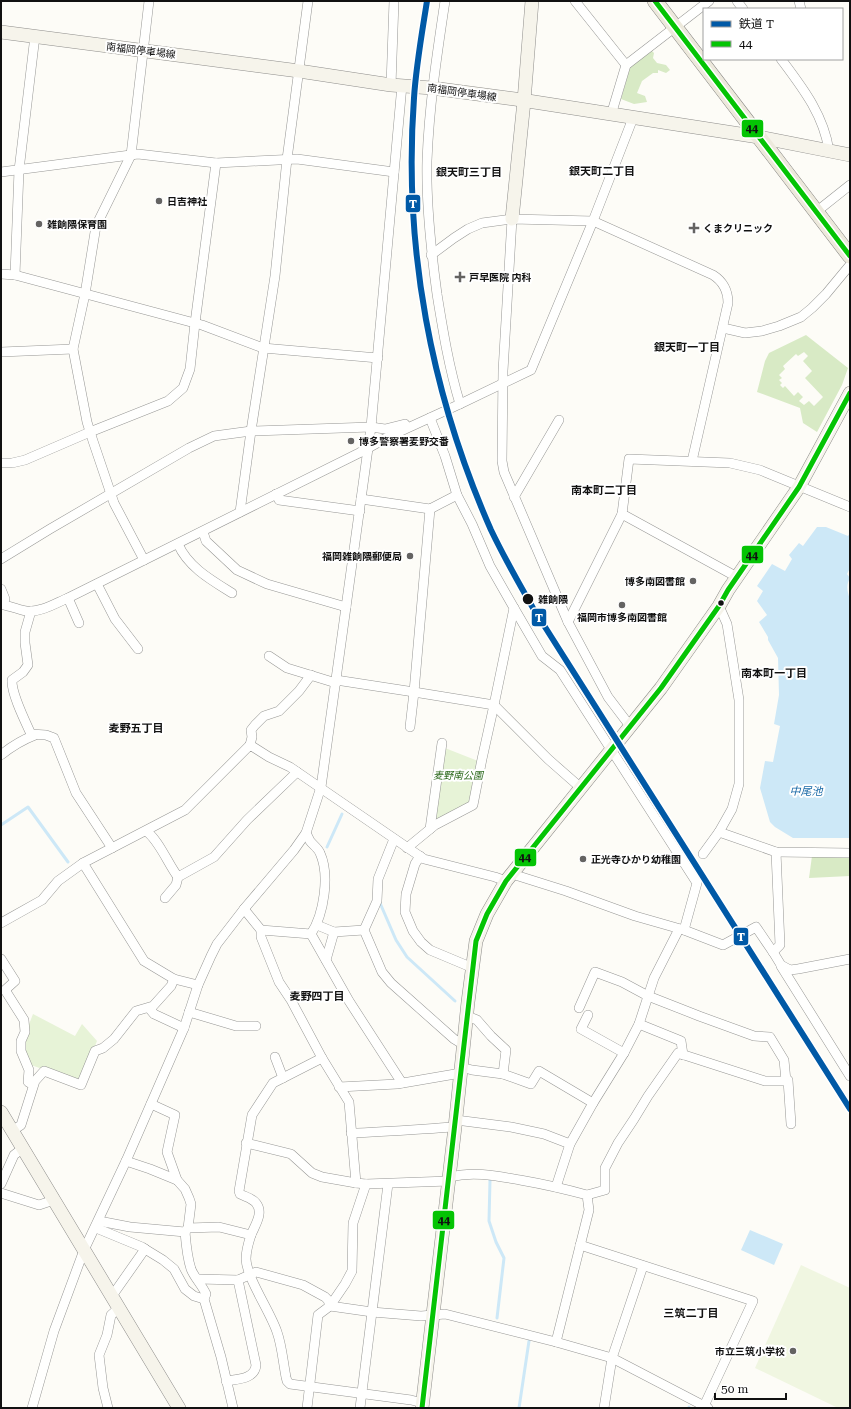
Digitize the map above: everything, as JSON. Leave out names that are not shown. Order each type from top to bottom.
[{"type":"main road","points":[[655,1],[850,256]]},
{"type":"street","points":[[144,560],[114,503],[90,432],[73,349],[85,294],[96,226],[131,155],[149,1]]},
{"type":"street","points":[[240,512],[250,431],[275,276],[287,159],[308,1]]},
{"type":"street","points":[[32,1408],[54,1331],[84,1250],[97,1225],[151,1104],[184,1028],[198,985],[217,944],[244,909],[294,850],[306,833],[321,787],[360,511],[378,358],[394,172],[397,85],[394,1]]},
{"type":"street","points":[[445,1],[432,88],[427,163],[429,237],[444,341],[460,404]]},
{"type":"street","points":[[532,1],[512,219],[503,371],[502,461],[504,472],[514,497],[568,622],[608,697],[630,726]]},
{"type":"street","points":[[576,1],[626,65]]},
{"type":"street","points":[[611,115],[626,65],[709,1]]},
{"type":"street","name":"南福岡停車場線","points":[[1,32],[524,101],[759,137],[850,155]]},
{"type":"street","points":[[15,275],[20,170],[35,36]]},
{"type":"street","points":[[783,60],[813,103],[827,137],[829,151]]},
{"type":"street","points":[[1,589],[5,599],[2,604],[26,611],[46,608],[203,532],[388,437],[531,370],[593,221],[633,118]]},
{"type":"street","points":[[1,172],[138,154],[216,163],[297,159],[394,172]]},
{"type":"street","points":[[1,464],[25,460],[168,401],[183,388],[190,369],[216,163]]},
{"type":"street","points":[[816,212],[850,185]]},
{"type":"street","points":[[432,255],[454,238],[482,223],[512,219],[593,221],[721,280],[728,294],[728,303],[692,461]]},
{"type":"street","points":[[723,328],[745,333],[762,331],[801,317],[822,298],[850,265]]},
{"type":"street","points":[[1,274],[15,275],[195,324],[263,348],[378,358]]},
{"type":"street","points":[[1,352],[73,349]]},
{"type":"street","points":[[322,1058],[273,1084],[252,1115],[239,1191],[240,1194],[252,1199],[259,1209],[246,1258],[250,1274],[277,1332],[287,1381],[290,1384],[411,1400],[423,1406],[476,941],[481,927],[487,914],[509,878],[660,688],[719,606],[728,590],[799,487],[850,393]]},
{"type":"street","points":[[1,559],[50,529],[209,438],[222,434],[250,431],[371,427],[385,429],[430,418]]},
{"type":"street","points":[[430,418],[458,495],[490,566],[514,608],[542,656],[560,670],[697,883],[682,929],[654,978],[639,1024],[624,1053],[592,1103],[570,1144],[556,1187]]},
{"type":"street","points":[[514,497],[559,420]]},
{"type":"street","points":[[568,622],[622,514],[629,459],[730,463],[760,470],[850,507]]},
{"type":"street","points":[[276,494],[280,500],[360,511]]},
{"type":"street","points":[[361,499],[430,509],[458,495]]},
{"type":"street","points":[[410,727],[430,509]]},
{"type":"street","points":[[622,514],[737,577]]},
{"type":"street","points":[[203,532],[206,541],[237,570],[267,584],[346,607]]},
{"type":"street","points":[[178,544],[182,553],[204,575],[232,593]]},
{"type":"street","points":[[97,584],[115,618],[138,649]]},
{"type":"street","points":[[68,598],[79,623]]},
{"type":"street","points":[[703,854],[719,832],[732,809],[739,784],[738,700],[728,624],[719,606]]},
{"type":"street","points":[[406,848],[435,825],[474,805],[482,759],[514,608]]},
{"type":"street","points":[[31,611],[25,632],[28,665],[23,672],[12,680],[12,684],[30,734],[46,735],[54,738],[76,793],[112,848]]},
{"type":"street","points":[[269,656],[287,668],[336,682],[414,692],[494,705],[548,760],[581,788]]},
{"type":"street","points":[[1,923],[42,900],[58,881],[83,863],[185,810],[250,746],[252,737],[251,730],[254,725],[264,716],[279,711],[299,691],[310,675]]},
{"type":"street","points":[[1,755],[20,741],[35,735]]},
{"type":"street","points":[[430,829],[442,743]]},
{"type":"street","points":[[250,746],[321,787],[406,848],[424,859],[566,891],[635,916],[682,929],[723,945],[756,927],[849,1073]]},
{"type":"street","points":[[165,898],[176,885],[178,877],[214,857],[247,820],[297,772]]},
{"type":"street","points":[[146,831],[161,849],[169,865],[178,877]]},
{"type":"street","points":[[719,832],[776,852],[850,853]]},
{"type":"street","points":[[306,833],[310,841],[320,851],[326,869],[324,897],[317,925],[311,934]]},
{"type":"street","points":[[394,839],[378,879],[377,901],[364,930],[382,972],[391,983],[454,1039],[464,1046]]},
{"type":"street","points":[[773,952],[780,945],[776,852]]},
{"type":"street","points":[[420,856],[415,864],[406,894],[405,912],[413,931],[421,942],[430,950],[473,968]]},
{"type":"street","points":[[83,863],[144,961],[174,979],[198,985]]},
{"type":"street","points":[[244,909],[261,930],[261,937],[279,982],[291,1000],[322,1058],[349,1102],[356,1183]]},
{"type":"street","points":[[317,925],[334,932],[364,930]]},
{"type":"street","points":[[261,930],[311,934]]},
{"type":"street","points":[[326,960],[334,932]]},
{"type":"street","points":[[311,934],[349,1001],[402,1082]]},
{"type":"street","points":[[1,959],[15,981],[5,990],[24,1020],[25,1032],[21,1041],[21,1051],[29,1070],[28,1082],[34,1085]]},
{"type":"street","points":[[781,965],[790,970],[850,959]]},
{"type":"street","points":[[579,1008],[595,972],[622,982],[648,996],[699,1016],[754,1036],[770,1037],[784,1060],[786,1081],[788,1080],[791,1124]]},
{"type":"street","points":[[12,1131],[21,1125],[35,1081],[44,1071],[81,1085],[95,1051],[103,1048],[114,1039],[136,1011],[153,1006],[165,994],[174,979]]},
{"type":"street","points":[[149,1008],[154,1014],[184,1028]]},
{"type":"street","points":[[189,1012],[236,1026],[256,1026]]},
{"type":"street","points":[[588,1015],[581,1029],[624,1053]]},
{"type":"street","points":[[467,1016],[477,1020],[506,1050],[503,1074]]},
{"type":"street","points":[[639,1024],[681,1041],[683,1055]]},
{"type":"street","points":[[246,1143],[291,1154],[312,1173],[322,1177],[356,1183],[388,1184],[449,1179],[461,1174],[492,1175],[556,1187],[587,1195],[605,1190],[605,1168],[618,1143],[678,1053],[765,1081],[786,1081]]},
{"type":"street","points":[[275,1057],[283,1078]]},
{"type":"street","points":[[339,1087],[402,1082],[461,1070],[503,1074],[531,1084],[539,1071],[592,1103]]},
{"type":"street","points":[[151,1104],[175,1115],[167,1152],[178,1180],[185,1189],[191,1204],[187,1230],[187,1255],[192,1271],[206,1294],[204,1299],[221,1357],[233,1408]]},
{"type":"street","points":[[1,1112],[179,1408]]},
{"type":"street","points":[[351,1133],[403,1131],[456,1123],[511,1127],[544,1134],[570,1144]]},
{"type":"street","points":[[1,1184],[14,1155],[23,1148]]},
{"type":"street","points":[[126,1161],[178,1180]]},
{"type":"street","points":[[307,1408],[318,1315],[330,1306],[352,1271],[353,1223],[366,1184]]},
{"type":"street","points":[[360,1408],[388,1184]]},
{"type":"street","points":[[1,1193],[39,1205],[54,1200]]},
{"type":"street","points":[[556,1342],[589,1210],[587,1195]]},
{"type":"street","points":[[97,1225],[187,1230],[219,1227],[251,1235]]},
{"type":"street","points":[[97,1225],[142,1247],[163,1260],[174,1269],[185,1290],[194,1296],[204,1299]]},
{"type":"street","points":[[330,1306],[372,1312],[421,1316],[445,1314],[556,1342],[612,1358],[706,1407],[753,1301],[580,1245]]},
{"type":"street","points":[[112,1296],[145,1249]]},
{"type":"street","points":[[604,1408],[612,1358],[643,1266]]},
{"type":"street","points":[[198,1279],[238,1280],[256,1272],[303,1284],[328,1300],[330,1306]]},
{"type":"street","points":[[226,1381],[249,1377],[256,1369],[238,1280]]},
{"type":"street","points":[[108,1408],[103,1388],[99,1355],[107,1335],[111,1315],[119,1308]]},
{"type":"green space","points":[[651,50],[654,53],[653,58],[657,63],[666,65],[670,70],[666,73],[658,70],[658,73],[653,73],[642,81],[637,93],[645,96],[647,102],[634,104],[621,99],[631,64]]},
{"type":"green space","points":[[806,335],[848,368],[842,385],[817,432],[803,423],[800,408],[757,392],[765,361],[769,353]],"holes":[[[804,352],[808,356],[803,361],[812,371],[805,378],[823,397],[814,406],[809,401],[804,405],[799,401],[803,397],[798,392],[794,396],[785,386],[783,388],[780,385],[782,383],[779,380],[782,378],[779,375],[785,369],[783,366],[796,354],[798,356]]]},
{"type":"green space","name":"麦野南公園","points":[[445,748],[478,761],[470,803],[435,820]]},
{"type":"green space","points":[[812,856],[850,856],[850,876],[809,878]]},
{"type":"green space","points":[[33,1014],[75,1036],[82,1024],[97,1041],[81,1079],[77,1081],[28,1064],[23,1040]]},
{"type":"green space","points":[[801,1265],[850,1288],[850,1408],[838,1408],[755,1368]]},
{"type":"water","name":"中尾池","points":[[817,527],[826,527],[848,536],[850,533],[850,568],[847,574],[850,578],[847,588],[850,599],[850,838],[793,838],[775,827],[770,822],[760,788],[765,761],[773,762],[780,726],[774,724],[779,695],[778,658],[759,622],[767,615],[757,601],[763,591],[757,586],[772,564],[785,571],[792,559],[789,555],[799,543],[803,546]]},
{"type":"water","points":[[750,1230],[783,1244],[774,1265],[741,1250]]},
{"type":"waterway","points":[[1,825],[28,807],[68,862]]},
{"type":"waterway","points":[[327,847],[342,814]]},
{"type":"waterway","points":[[380,903],[396,940],[407,957],[455,1001]]},
{"type":"waterway","points":[[490,1180],[489,1221],[496,1242],[504,1258],[497,1318]]},
{"type":"waterway","points":[[519,1408],[529,1341]]},
{"type":"rail line","name":"T","points":[[427,1],[419,50],[414,98],[412,154],[413,209],[418,264],[426,319],[437,373],[452,426],[470,479],[491,530],[533,608],[850,1109]]},
{"type":"transit line","name":"44","points":[[655,1],[850,256]]},
{"type":"transit line","name":"44","points":[[422,1408],[476,941],[487,914],[506,881],[661,688],[719,606],[728,590],[799,487],[850,393]]},
{"type":"place","name":"日吉神社","points":[[159,201]]},
{"type":"place","name":"雑餉隈保育園","points":[[39,224]]},
{"type":"place","name":"くまクリニック","points":[[694,228]]},
{"type":"place","name":"戸早医院 内科","points":[[460,277]]},
{"type":"place","name":"博多警察署麦野交番","points":[[351,441]]},
{"type":"place","name":"福岡雑餉隈郵便局","points":[[410,556]]},
{"type":"place","name":"博多南図書館","points":[[693,581]]},
{"type":"place","name":"雑餉隈","points":[[528,599]]},
{"type":"place","name":"福岡市博多南図書館","points":[[622,605]]},
{"type":"place","name":"正光寺ひかり幼稚園","points":[[583,859]]},
{"type":"place","name":"市立三筑小学校","points":[[793,1351]]},
{"type":"district","name":"銀天町二丁目","points":[[602,171]]},
{"type":"district","name":"銀天町三丁目","points":[[469,172]]},
{"type":"district","name":"銀天町一丁目","points":[[687,347]]},
{"type":"district","name":"南本町二丁目","points":[[604,490]]},
{"type":"district","name":"南本町一丁目","points":[[774,673]]},
{"type":"district","name":"麦野五丁目","points":[[136,728]]},
{"type":"district","name":"麦野四丁目","points":[[317,996]]},
{"type":"district","name":"三筑二丁目","points":[[691,1313]]}]
